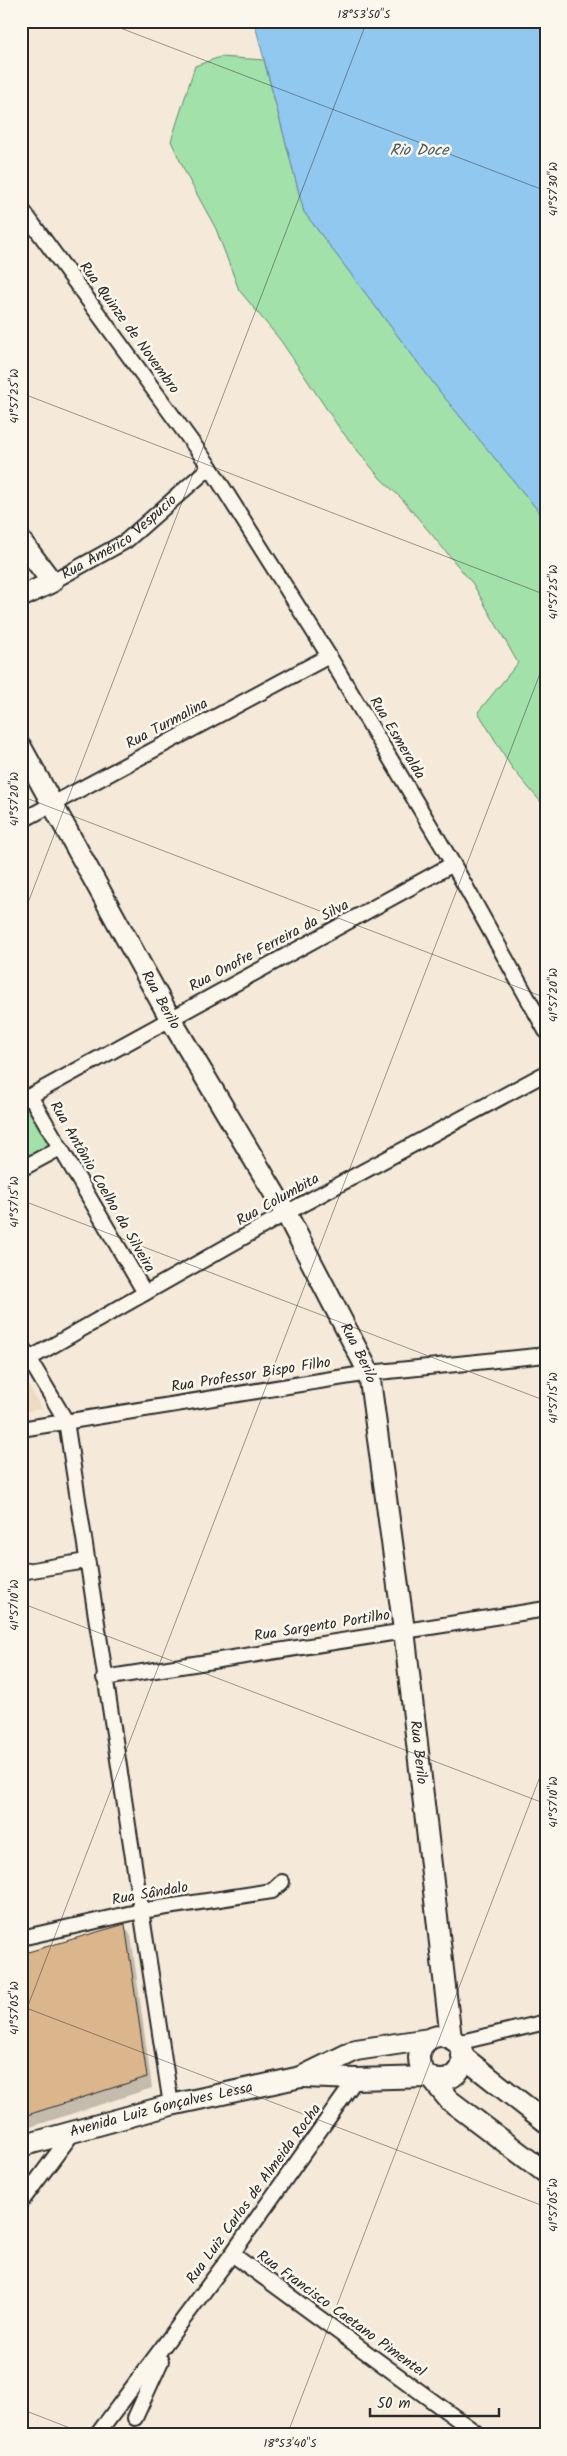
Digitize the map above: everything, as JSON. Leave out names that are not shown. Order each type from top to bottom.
[{"type":"street","name":"Rua Quinze de Novembro","points":[[21,208],[210,467]]},
{"type":"street","name":"Rua Américo Vespúcio","points":[[21,597],[52,582],[126,540],[210,467]]},
{"type":"street","name":"Rua Esmeralda","points":[[210,467],[328,656],[454,864],[546,1031]]},
{"type":"street","points":[[21,541],[52,582]]},
{"type":"street","name":"Rua Turmalina","points":[[21,821],[328,656]]},
{"type":"street","name":"Rua Berilo","points":[[21,747],[170,1018],[286,1214],[369,1373],[457,2046]]},
{"type":"street","name":"Rua Onofre Ferreira da Silva","points":[[26,1099],[170,1018],[454,864]]},
{"type":"street","name":"Rua Columbita","points":[[29,1359],[286,1214],[546,1073]]},
{"type":"street","name":"Rua Antônio Coelho da Silveira","points":[[26,1099],[60,1148],[146,1293]]},
{"type":"street","points":[[21,1169],[60,1148]]},
{"type":"street","points":[[21,1345],[66,1421],[171,2105]]},
{"type":"street","name":"Rua Professor Bispo Filho","points":[[21,1429],[369,1373],[546,1355]]},
{"type":"street","points":[[21,1572],[86,1561]]},
{"type":"street","name":"Rua Sargento Portilho","points":[[104,1678],[546,1609]]},
{"type":"street","name":"Rua Sândalo","points":[[21,1938],[141,1911],[272,1891],[282,1882]]},
{"type":"street","points":[[457,2046],[546,2022]]},
{"type":"street","points":[[546,2122],[444,2036],[429,2039],[420,2051],[419,2058],[424,2072],[448,2100],[546,2173]]},
{"type":"street","name":"Avenida Luiz Gonçalves Lessa","points":[[21,2146],[171,2105],[301,2077],[356,2050],[429,2039]]},
{"type":"street","points":[[430,2077],[443,2080],[460,2069],[457,2046]]},
{"type":"street","name":"Avenida Luiz Gonçalves Lessa","points":[[301,2077],[356,2079],[430,2077]]},
{"type":"street","name":"Rua Luiz Carlos de Almeida Rocha","points":[[97,2435],[232,2254],[356,2079]]},
{"type":"street","points":[[21,2202],[74,2131]]},
{"type":"street","name":"Rua Francisco Caetano Pimentel","points":[[232,2254],[479,2435]]},
{"type":"street","name":"Rua Luiz Carlos de Almeida Rocha","points":[[135,2418],[151,2380],[178,2327]]},
{"type":"shaded area","points":[[21,1372],[42,1409],[21,1412]]},
{"type":"green space","points":[[220,57],[264,60],[304,212],[444,397],[546,520],[546,808],[512,768],[478,712],[518,663],[473,584],[402,499],[380,478],[340,429],[281,341],[239,290],[216,229],[187,176],[171,141],[195,66]]},
{"type":"green space","points":[[29,1100],[56,1146],[21,1165],[21,1105]]},
{"type":"water","name":"Rio Doce","points":[[254,21],[546,21],[546,520],[444,397],[304,212]]},
{"type":"building","points":[[125,1924],[147,2077],[21,2117],[21,1954]]}]
